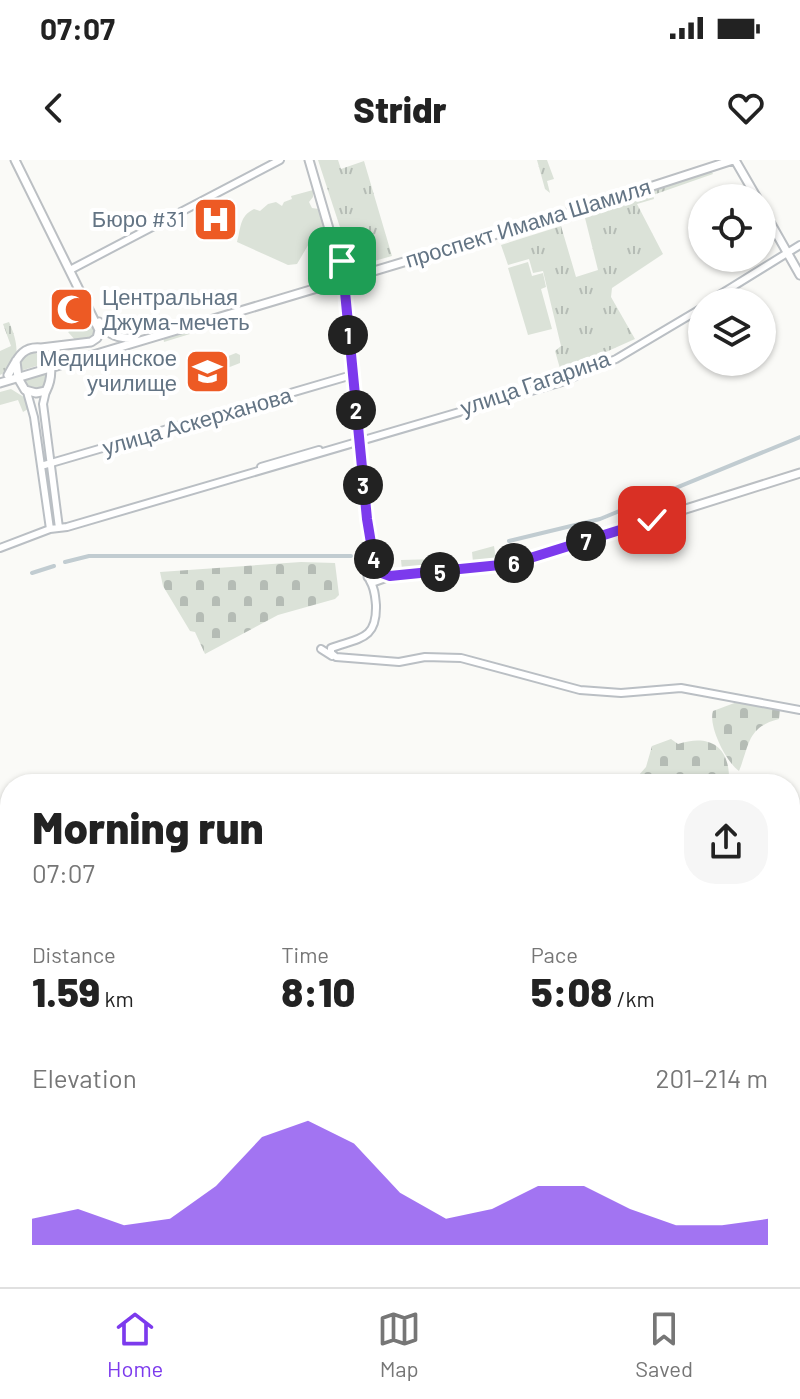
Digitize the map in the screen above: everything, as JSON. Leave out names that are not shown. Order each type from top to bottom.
[{"type":"main road","points":[[17,160],[102,328],[123,339],[134,338]]},
{"type":"main road","points":[[71,269],[280,160]]},
{"type":"main road","points":[[311,160],[343,277],[371,545],[380,576],[375,589]]},
{"type":"main road","name":"проспект Имама Шамиля","points":[[3,380],[18,375],[47,357],[60,362],[722,160]]},
{"type":"main road","points":[[736,160],[751,184]]},
{"type":"main road","name":"проспект Имама Шамиля","points":[[493,232],[594,205],[736,160]]},
{"type":"main road","points":[[776,224],[800,267]]},
{"type":"main road","points":[[776,227],[793,250],[800,275]]},
{"type":"main road","points":[[734,288],[793,250]]},
{"type":"main road","points":[[732,288],[793,250]]},
{"type":"main road","points":[[46,391],[26,391],[3,380],[24,350],[47,357],[91,342],[99,334],[71,269]]},
{"type":"main road","name":"проспект Имама Шамиля","points":[[60,362],[343,277]]},
{"type":"main road","name":"улица Гагарина","points":[[359,440],[569,376],[616,357],[688,315]]},
{"type":"main road","points":[[51,381],[47,357],[52,347],[94,342],[99,339],[102,328]]},
{"type":"main road","points":[[16,361],[34,417],[50,529]]},
{"type":"main road","points":[[59,527],[43,399],[60,362]]},
{"type":"main road","name":"улица Аскерханова","points":[[41,466],[352,375]]},
{"type":"main road","points":[[34,417],[44,415]]},
{"type":"main road","points":[[0,548],[50,529],[296,462],[359,440]]},
{"type":"main road","points":[[59,527],[359,440]]},
{"type":"main road","points":[[380,576],[511,564],[800,473]]},
{"type":"main road","points":[[380,576],[511,564],[800,473]]},
{"type":"main road","points":[[332,652],[356,640],[376,623],[375,589],[370,576],[371,545]]},
{"type":"main road","points":[[370,576],[375,583],[380,576]]},
{"type":"main road","points":[[321,649],[341,659],[399,662],[427,657],[461,658],[580,690],[621,693],[671,688],[800,710]]},
{"type":"green space","points":[[318,160],[338,160],[341,169],[364,161],[392,256],[353,267]]},
{"type":"green space","points":[[537,160],[547,160],[554,179],[547,181],[550,193],[545,189]]},
{"type":"green space","points":[[712,172],[637,204],[663,254],[612,288],[611,297],[635,339],[561,372],[555,351],[561,346],[543,271],[533,273],[529,259],[508,265],[501,245],[561,226],[576,277],[598,270],[583,210]]},
{"type":"green space","points":[[313,190],[309,202],[312,208],[319,209],[326,237],[310,242],[297,264],[288,265],[237,242],[241,223],[249,212],[254,209],[260,211],[276,202],[282,206],[292,199],[291,196]]},
{"type":"green space","points":[[528,262],[532,276],[543,273],[546,287],[541,289],[552,329],[528,335],[508,268]]},
{"type":"green space","points":[[240,312],[242,318],[164,342],[163,336]]},
{"type":"green space","points":[[89,315],[96,328],[94,338],[76,341],[68,332]]},
{"type":"green space","points":[[9,322],[16,344],[16,358],[13,365],[0,375],[0,351],[11,346],[3,324]]},
{"type":"green space","points":[[33,352],[44,357],[46,363],[20,371],[22,357]]},
{"type":"green space","points":[[236,353],[240,355],[240,363],[217,372],[212,370],[213,362]]},
{"type":"green space","points":[[48,371],[47,384],[36,389],[21,379]]},
{"type":"green space","points":[[11,389],[27,399],[28,409],[23,412],[18,400],[0,405],[0,392]]},
{"type":"green space","points":[[494,546],[496,560],[473,562],[472,552]]},
{"type":"green space","points":[[439,559],[439,567],[402,570],[401,560]]},
{"type":"green space","points":[[301,562],[335,563],[339,595],[335,599],[278,615],[205,654],[195,632],[190,631],[163,586],[160,572]]},
{"type":"green space","points":[[737,702],[780,709],[779,719],[761,727],[751,738],[739,771],[719,743],[712,718],[713,711]]},
{"type":"green space","points":[[671,739],[678,744],[706,741],[714,744],[725,756],[729,774],[640,774],[646,767],[652,746]]},
{"type":"waterway","points":[[509,541],[600,519],[800,437]]},
{"type":"waterway","points":[[65,562],[89,556],[351,556]]},
{"type":"waterway","points":[[32,573],[54,566]]},
{"type":"place","name":"Бюро #31","points":[[216,219]]},
{"type":"place","name":"Центральная Джума-мечеть","points":[[71,310]]},
{"type":"place","name":"Медицинское училище","points":[[208,371]]},
{"type":"route","points":[[342,261],[367,519],[374,561],[379,572],[390,576],[511,564],[652,520]]}]
